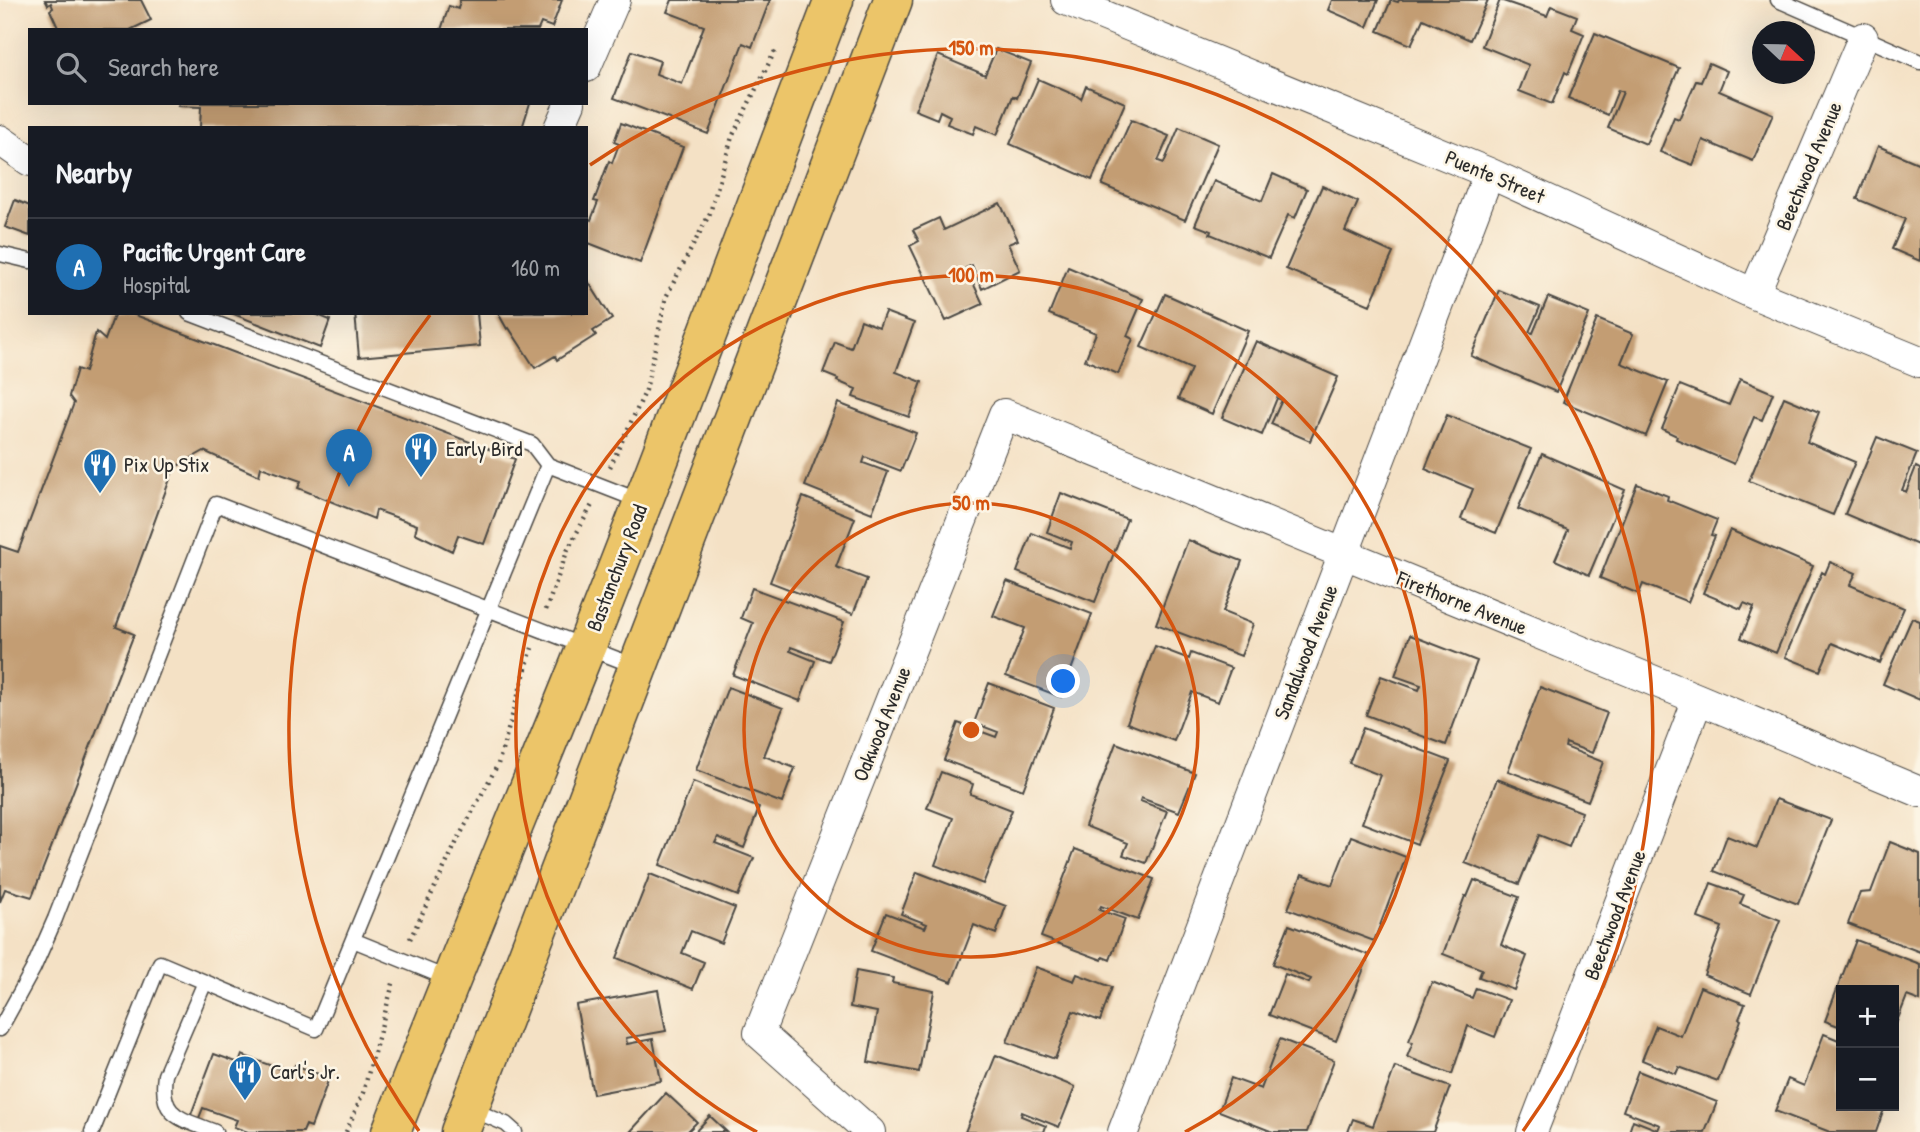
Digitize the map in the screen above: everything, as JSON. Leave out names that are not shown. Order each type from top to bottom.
[{"type":"main road","name":"Bastanchury Road","points":[[391,1132],[643,502],[834,0]]},
{"type":"main road","points":[[465,1120],[893,0]]},
{"type":"street","points":[[588,62],[615,0]]},
{"type":"street","name":"Puente Street","points":[[1066,0],[1489,173],[1754,294],[1920,362]]},
{"type":"street","name":"Beechwood Avenue","points":[[1754,294],[1863,38]]},
{"type":"street","points":[[560,126],[569,105]]},
{"type":"street","points":[[0,140],[28,160]]},
{"type":"street","name":"Sandalwood Avenue","points":[[1123,1132],[1489,173]]},
{"type":"street","name":"Firethorne Avenue","points":[[1004,414],[1920,792]]},
{"type":"street","name":"Oakwood Avenue","points":[[870,1132],[759,1033],[1004,414]]},
{"type":"street","name":"Beechwood Avenue","points":[[1532,1132],[1698,699]]},
{"type":"lane","points":[[1777,0],[1920,62]]},
{"type":"lane","points":[[0,254],[28,261]]},
{"type":"lane","points":[[194,315],[531,444],[548,465],[643,502]]},
{"type":"lane","points":[[92,1132],[160,963],[317,1029],[548,465]]},
{"type":"lane","points":[[0,1029],[33,969],[55,919],[216,504],[638,667]]},
{"type":"lane","points":[[353,940],[450,980]]},
{"type":"lane","points":[[205,982],[164,1075],[162,1091],[166,1105],[177,1117],[215,1132]]},
{"type":"lane","points":[[465,1120],[506,1124],[515,1132]]},
{"type":"path","points":[[346,1132],[363,1094],[400,959],[498,764],[521,682],[568,549],[602,487],[646,390],[666,297],[710,213],[732,137],[778,46]]},
{"type":"building","points":[[45,0],[141,0],[151,20],[134,28],[58,28],[50,10],[53,8],[51,3],[48,5]]},
{"type":"building","points":[[460,0],[562,0],[552,27],[541,23],[539,28],[442,28],[449,6],[458,9]]},
{"type":"building","points":[[672,0],[770,0],[752,47],[743,43],[708,134],[614,98],[632,51],[660,61],[656,74],[682,84],[704,26],[667,12]]},
{"type":"building","points":[[1332,0],[1378,0],[1367,27],[1328,10]]},
{"type":"building","points":[[1391,0],[1488,0],[1470,40],[1423,19],[1411,45],[1378,31]]},
{"type":"building","points":[[1500,0],[1547,16],[1551,6],[1577,16],[1572,29],[1584,34],[1552,104],[1519,91],[1529,65],[1482,46]]},
{"type":"building","points":[[1595,33],[1679,68],[1646,144],[1608,128],[1623,92],[1618,90],[1608,115],[1568,98]]},
{"type":"building","points":[[996,49],[1031,63],[1017,98],[1013,96],[997,135],[976,126],[973,134],[947,124],[950,116],[940,111],[937,119],[915,110],[938,55],[985,75]]},
{"type":"building","points":[[1709,63],[1727,71],[1719,91],[1773,114],[1753,161],[1703,140],[1693,165],[1660,152],[1674,117],[1679,119],[1696,81],[1701,82]]},
{"type":"building","points":[[1038,79],[1081,99],[1086,86],[1125,103],[1092,180],[1010,144]]},
{"type":"building","points":[[529,105],[523,126],[200,126],[201,107],[178,106]]},
{"type":"building","points":[[1131,120],[1169,136],[1158,161],[1164,163],[1179,127],[1218,144],[1185,220],[1102,185]]},
{"type":"building","points":[[621,123],[683,147],[640,263],[588,243],[588,219],[591,220],[598,202],[594,201],[609,161],[612,163],[619,144],[614,142]]},
{"type":"building","points":[[1878,146],[1920,164],[1920,261],[1892,249],[1905,219],[1857,199]]},
{"type":"building","points":[[1273,174],[1307,189],[1295,218],[1288,215],[1269,258],[1210,234],[1211,231],[1195,225],[1214,181],[1262,201]]},
{"type":"building","points":[[1322,186],[1358,202],[1345,231],[1393,253],[1370,305],[1286,269]]},
{"type":"building","points":[[15,200],[28,205],[28,235],[5,227]]},
{"type":"building","points":[[1000,203],[1018,240],[1008,244],[1020,270],[982,289],[972,265],[966,268],[983,304],[946,321],[910,246],[919,241],[913,230],[939,218],[944,230]]},
{"type":"building","points":[[1068,267],[1143,299],[1127,336],[1133,339],[1118,374],[1085,360],[1096,333],[1049,314]]},
{"type":"building","points":[[588,281],[612,319],[593,331],[596,335],[557,360],[555,356],[535,368],[509,328],[507,329],[499,315],[588,315]]},
{"type":"building","points":[[1499,290],[1540,307],[1529,332],[1533,333],[1548,297],[1589,314],[1556,392],[1471,356]]},
{"type":"building","points":[[1165,294],[1248,331],[1212,414],[1178,399],[1191,369],[1141,347]]},
{"type":"building","points":[[885,312],[914,323],[896,372],[922,382],[909,417],[853,397],[856,389],[823,373],[835,342],[851,348],[861,320],[879,327]]},
{"type":"building","points":[[114,315],[135,315],[515,459],[484,544],[458,535],[452,551],[415,533],[417,525],[376,510],[374,519],[298,488],[301,481],[261,467],[259,476],[204,451],[174,468],[116,627],[134,634],[32,897],[5,889],[0,902],[0,546],[18,552],[74,403],[69,396],[77,369],[85,372],[96,332],[105,340]]},
{"type":"building","points":[[236,315],[318,315],[330,320],[320,348]]},
{"type":"building","points":[[355,315],[477,315],[480,346],[359,357]]},
{"type":"building","points":[[1597,319],[1633,334],[1621,363],[1668,382],[1646,436],[1563,402]]},
{"type":"building","points":[[1256,341],[1338,377],[1310,441],[1271,424],[1282,400],[1277,398],[1262,435],[1222,418]]},
{"type":"building","points":[[1740,379],[1773,393],[1762,420],[1754,417],[1734,464],[1676,439],[1677,436],[1662,429],[1680,385],[1729,405]]},
{"type":"building","points":[[1784,397],[1819,412],[1807,442],[1855,462],[1833,515],[1749,481]]},
{"type":"building","points":[[838,403],[916,433],[901,471],[865,457],[863,463],[888,472],[872,513],[805,486]]},
{"type":"building","points":[[1447,415],[1531,449],[1496,533],[1461,519],[1473,489],[1425,469]]},
{"type":"building","points":[[1877,437],[1917,453],[1902,490],[1906,492],[1916,467],[1920,469],[1920,546],[1845,514]]},
{"type":"building","points":[[1542,454],[1625,490],[1589,575],[1555,560],[1568,530],[1518,509]]},
{"type":"building","points":[[1637,484],[1668,496],[1667,500],[1717,520],[1711,535],[1715,536],[1688,602],[1643,584],[1639,594],[1600,578]]},
{"type":"building","points":[[1061,493],[1127,519],[1095,602],[1017,572],[1032,533],[1070,548],[1072,542],[1047,532]]},
{"type":"building","points":[[803,497],[855,518],[836,567],[867,579],[853,614],[770,582]]},
{"type":"building","points":[[1730,530],[1813,566],[1776,653],[1741,638],[1754,607],[1744,603],[1741,609],[1703,593]]},
{"type":"building","points":[[1188,540],[1242,561],[1223,612],[1253,624],[1241,656],[1156,624]]},
{"type":"building","points":[[1830,562],[1856,573],[1850,585],[1904,608],[1880,663],[1832,643],[1820,671],[1785,657],[1822,572],[1825,574]]},
{"type":"building","points":[[1007,581],[1092,614],[1061,697],[1006,676],[1025,628],[993,616]]},
{"type":"building","points":[[752,588],[844,622],[829,661],[791,647],[790,651],[815,661],[800,701],[733,675],[753,623],[741,618]]},
{"type":"building","points":[[1912,618],[1920,621],[1920,700],[1883,684]]},
{"type":"building","points":[[1410,635],[1477,661],[1446,745],[1366,715],[1381,676],[1419,690],[1421,685],[1395,676]]},
{"type":"building","points":[[1155,646],[1189,659],[1191,653],[1231,668],[1218,702],[1192,692],[1174,741],[1127,723]]},
{"type":"building","points":[[989,683],[1054,708],[1023,790],[944,760],[958,723],[996,737],[998,732],[974,723]]},
{"type":"building","points":[[728,687],[783,708],[764,756],[795,768],[782,803],[696,770]]},
{"type":"building","points":[[1540,687],[1607,713],[1592,753],[1566,743],[1565,747],[1603,762],[1588,801],[1508,771]]},
{"type":"building","points":[[1363,728],[1450,761],[1417,844],[1362,823],[1380,775],[1349,763]]},
{"type":"building","points":[[1116,743],[1195,773],[1179,812],[1141,798],[1140,801],[1167,811],[1146,863],[1123,855],[1128,843],[1085,826]]},
{"type":"building","points":[[941,772],[973,784],[970,794],[1012,810],[983,884],[935,865],[953,818],[927,808]]},
{"type":"building","points":[[1497,779],[1582,812],[1569,847],[1539,835],[1519,884],[1465,863]]},
{"type":"building","points":[[693,782],[759,808],[744,848],[718,837],[715,843],[754,858],[738,896],[660,865]]},
{"type":"building","points":[[1776,799],[1831,820],[1798,904],[1714,871],[1727,836],[1757,848]]},
{"type":"building","points":[[1351,836],[1406,857],[1374,941],[1288,909],[1302,874],[1332,885]]},
{"type":"building","points":[[1890,842],[1920,854],[1920,952],[1848,924],[1860,893],[1871,892]]},
{"type":"building","points":[[1075,849],[1154,879],[1138,920],[1101,906],[1099,910],[1125,919],[1110,960],[1103,957],[1102,960],[1041,937]]},
{"type":"building","points":[[917,872],[1006,906],[996,934],[974,925],[952,982],[871,951],[886,913],[925,928],[927,924],[901,914]]},
{"type":"building","points":[[650,874],[735,908],[721,943],[691,931],[682,953],[704,962],[693,989],[617,958]]},
{"type":"building","points":[[1474,880],[1519,897],[1501,945],[1527,956],[1514,990],[1479,977],[1482,969],[1443,954],[1465,896],[1467,897]]},
{"type":"building","points":[[1711,883],[1744,895],[1740,904],[1780,920],[1751,994],[1704,975],[1722,927],[1698,918]]},
{"type":"building","points":[[1289,925],[1369,955],[1336,1041],[1269,1015],[1285,974],[1309,983],[1311,979],[1273,964]]},
{"type":"building","points":[[1856,940],[1920,964],[1920,1001],[1907,996],[1899,1016],[1899,985],[1839,985]]},
{"type":"building","points":[[1036,967],[1074,981],[1077,974],[1112,987],[1100,1021],[1073,1011],[1055,1059],[1007,1042]]},
{"type":"building","points":[[856,971],[893,978],[892,983],[934,991],[919,1072],[868,1062],[877,1012],[850,1007]]},
{"type":"building","points":[[1432,982],[1472,998],[1476,988],[1509,1000],[1495,1037],[1468,1026],[1452,1074],[1407,1057],[1413,1042],[1409,1041]]},
{"type":"building","points":[[1700,987],[1745,1004],[1718,1081],[1679,1067],[1676,1074],[1642,1060],[1656,1026],[1681,1036]]},
{"type":"building","points":[[658,990],[666,1031],[626,1038],[627,1044],[653,1039],[661,1081],[593,1094],[576,1005]]},
{"type":"building","points":[[1836,992],[1836,1025],[1825,1021]]},
{"type":"building","points":[[1824,1034],[1836,1039],[1836,1111],[1883,1111],[1876,1132],[1830,1132],[1775,1111],[1788,1079],[1804,1086]]},
{"type":"building","points":[[1280,1039],[1334,1060],[1307,1132],[1273,1132],[1219,1111],[1231,1078],[1261,1089]]},
{"type":"building","points":[[214,1054],[239,1063],[242,1055],[291,1073],[295,1065],[329,1078],[311,1127],[306,1125],[303,1132],[248,1132],[234,1127],[237,1120],[203,1108],[197,1123],[189,1120]]},
{"type":"building","points":[[996,1055],[1075,1087],[1059,1127],[1022,1112],[1021,1116],[1046,1126],[1044,1132],[965,1132]]},
{"type":"building","points":[[1395,1067],[1450,1087],[1433,1132],[1348,1132],[1353,1119],[1373,1126]]},
{"type":"building","points":[[1638,1071],[1717,1102],[1705,1132],[1629,1132],[1633,1120],[1658,1130],[1660,1125],[1623,1111]]},
{"type":"building","points":[[666,1093],[697,1122],[687,1132],[630,1132]]},
{"type":"building","points":[[710,1116],[727,1132],[695,1132]]},
{"type":"place","name":"Early Bird","points":[[421,479]]},
{"type":"place","name":"Pacific Urgent Care","points":[[349,487]]},
{"type":"place","name":"Pix Up Stix","points":[[100,495]]},
{"type":"place","name":"Carl's Jr.","points":[[245,1102]]}]
